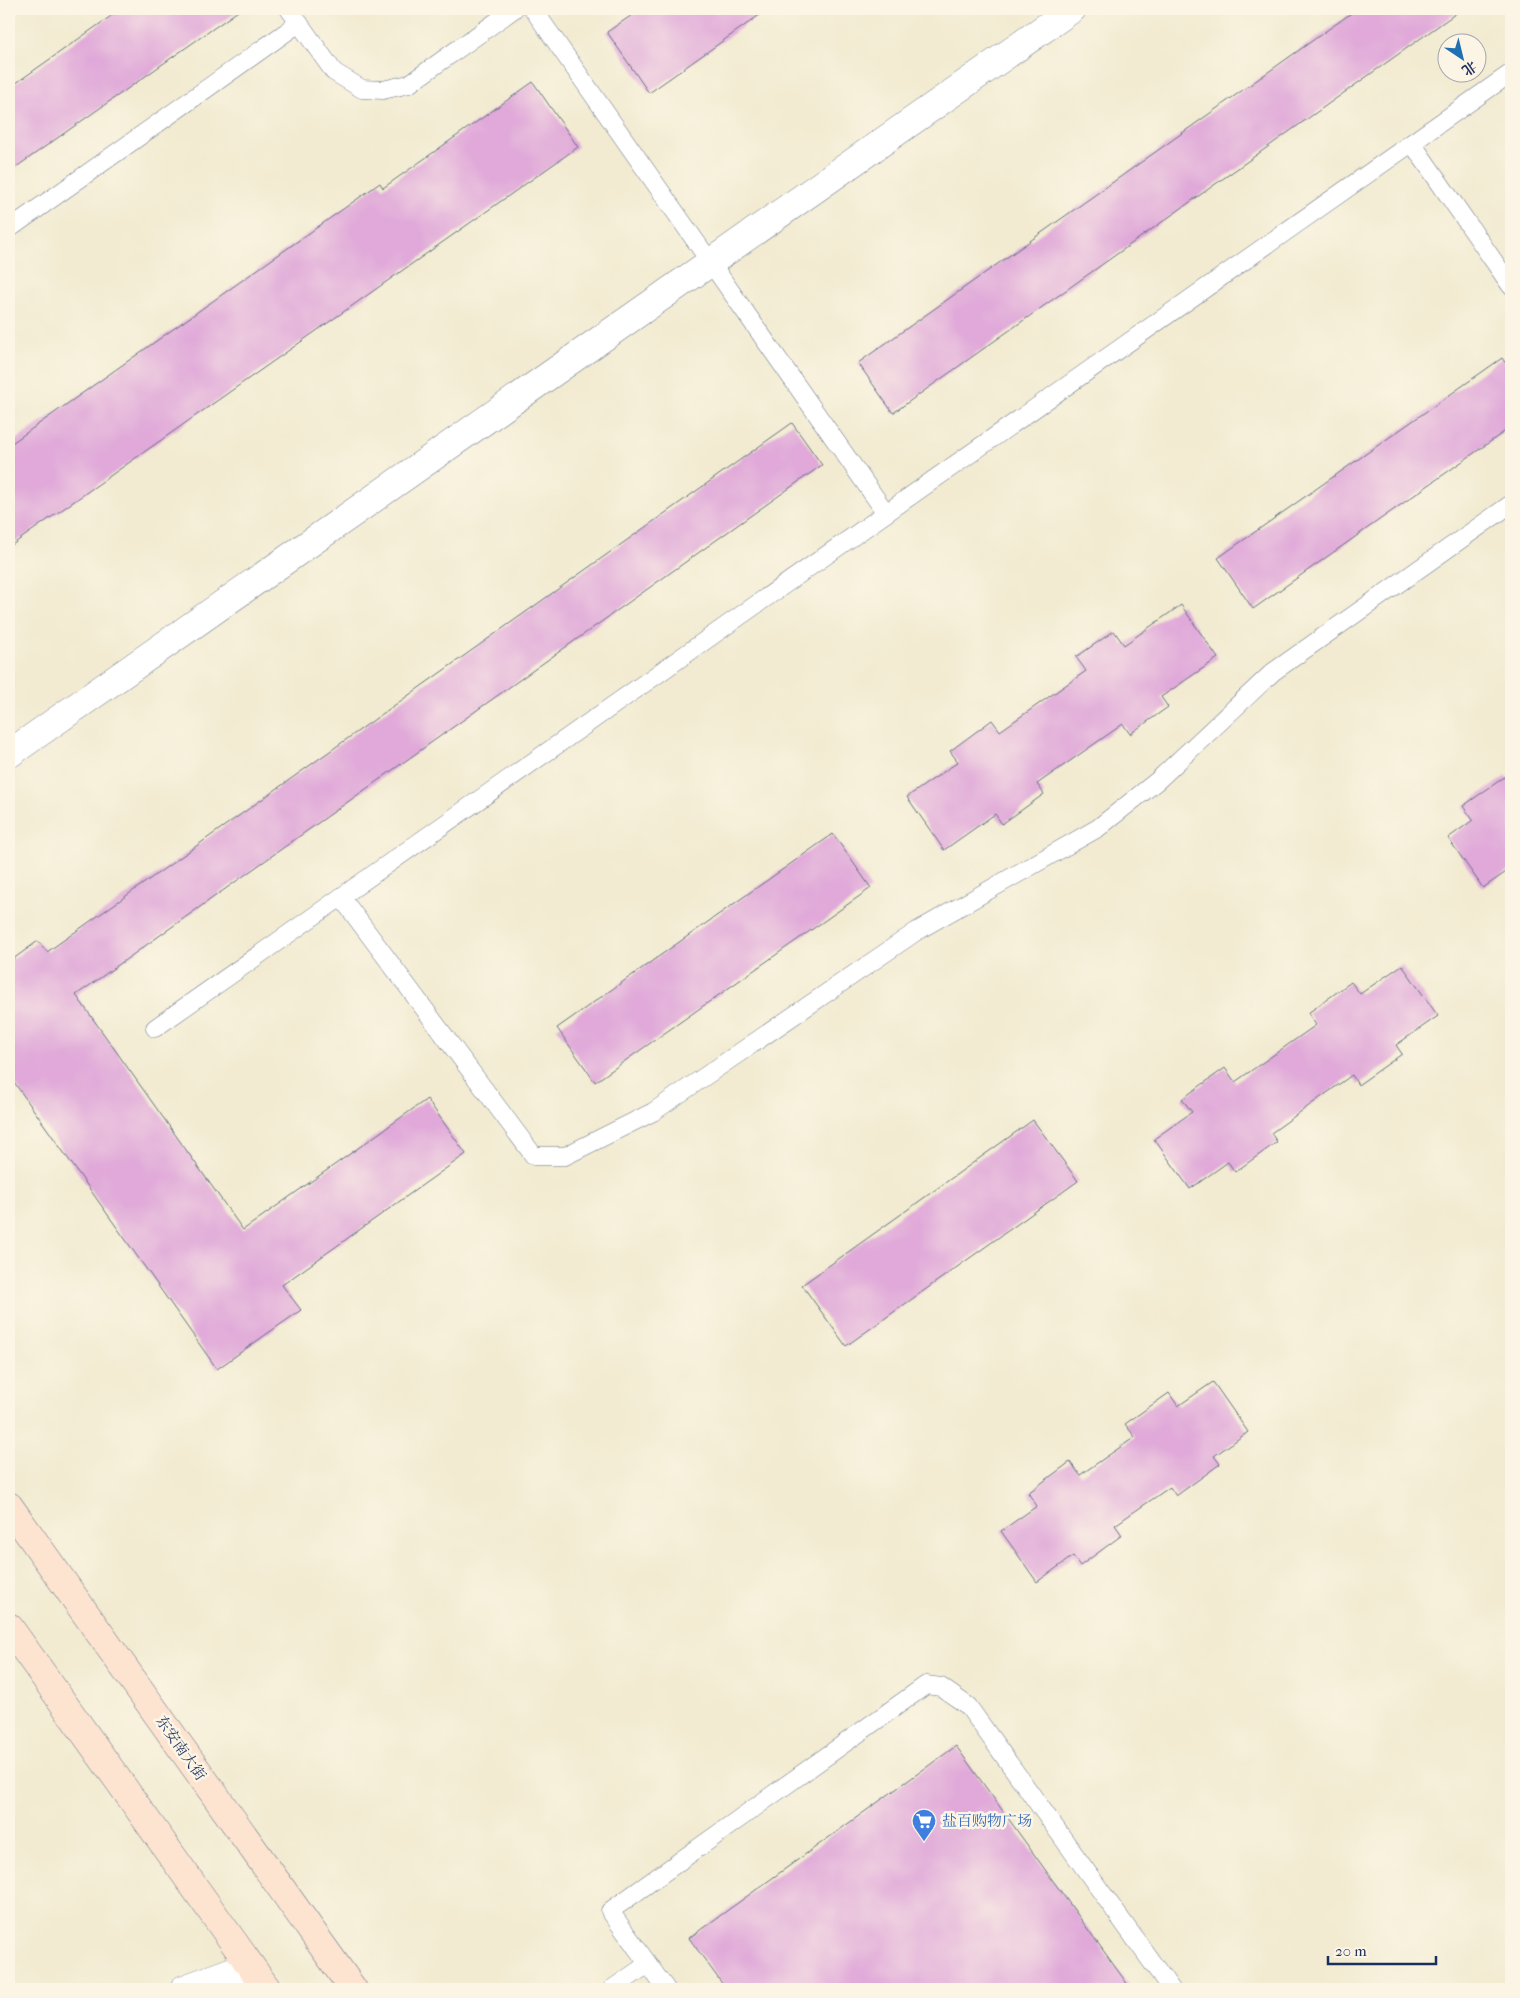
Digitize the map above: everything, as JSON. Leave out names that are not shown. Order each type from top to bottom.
[{"type":"main road","name":"东安南大街","points":[[9,1506],[353,1989]]},
{"type":"main road","points":[[9,1627],[267,1989]]},
{"type":"street","points":[[9,754],[1072,9]]},
{"type":"street","points":[[184,1989],[249,1965]]},
{"type":"lane","points":[[9,229],[294,16],[334,72],[362,89],[383,90],[408,84],[514,9]]},
{"type":"lane","points":[[533,9],[886,513]]},
{"type":"lane","points":[[155,1028],[1511,73]]},
{"type":"lane","points":[[1412,143],[1511,286]]},
{"type":"lane","points":[[341,897],[534,1156],[565,1156],[653,1112],[917,931],[1098,828],[1157,781],[1273,672],[1511,504]]},
{"type":"lane","points":[[666,1989],[610,1911],[926,1685],[941,1687],[968,1706],[1171,1989]]},
{"type":"lane","points":[[612,1989],[648,1964]]},
{"type":"building","points":[[121,9],[241,9],[9,172],[9,88]]},
{"type":"building","points":[[641,9],[768,9],[649,93],[607,32]]},
{"type":"building","points":[[1357,9],[1462,9],[893,413],[858,363]]},
{"type":"building","points":[[533,82],[578,147],[9,547],[9,445],[380,183],[383,188]]},
{"type":"building","points":[[1502,358],[1511,371],[1511,427],[1253,609],[1218,558]]},
{"type":"building","points":[[792,423],[822,465],[76,995],[243,1230],[427,1099],[466,1154],[282,1285],[301,1310],[217,1369],[9,1075],[9,962],[38,941],[47,952]]},
{"type":"building","points":[[1181,605],[1218,658],[1161,697],[1168,707],[1130,734],[1123,724],[1037,784],[1044,794],[1002,824],[995,814],[944,850],[907,797],[958,762],[950,751],[992,720],[1000,731],[1086,671],[1076,657],[1114,631],[1124,645]]},
{"type":"building","points":[[1506,776],[1511,783],[1511,874],[1509,870],[1483,888],[1448,838],[1473,820],[1463,806]]},
{"type":"building","points":[[833,834],[871,888],[595,1082],[557,1028]]},
{"type":"building","points":[[1402,965],[1438,1016],[1396,1045],[1402,1054],[1358,1085],[1352,1075],[1271,1133],[1277,1142],[1235,1172],[1228,1162],[1190,1189],[1154,1139],[1192,1112],[1182,1099],[1225,1068],[1235,1082],[1316,1025],[1308,1013],[1351,982],[1360,994]]},
{"type":"building","points":[[1033,1120],[1078,1181],[846,1346],[802,1285]]},
{"type":"building","points":[[1213,1382],[1248,1432],[1214,1456],[1220,1464],[1176,1496],[1170,1487],[1115,1525],[1122,1535],[1080,1566],[1073,1556],[1037,1582],[1001,1531],[1037,1506],[1028,1493],[1070,1462],[1080,1475],[1135,1437],[1125,1424],[1169,1393],[1178,1406]]},
{"type":"building","name":"盐百购物广场","points":[[956,1746],[1131,1989],[726,1989],[689,1938]]},
{"type":"place","name":"盐百购物广场","points":[[924,1842]]}]
